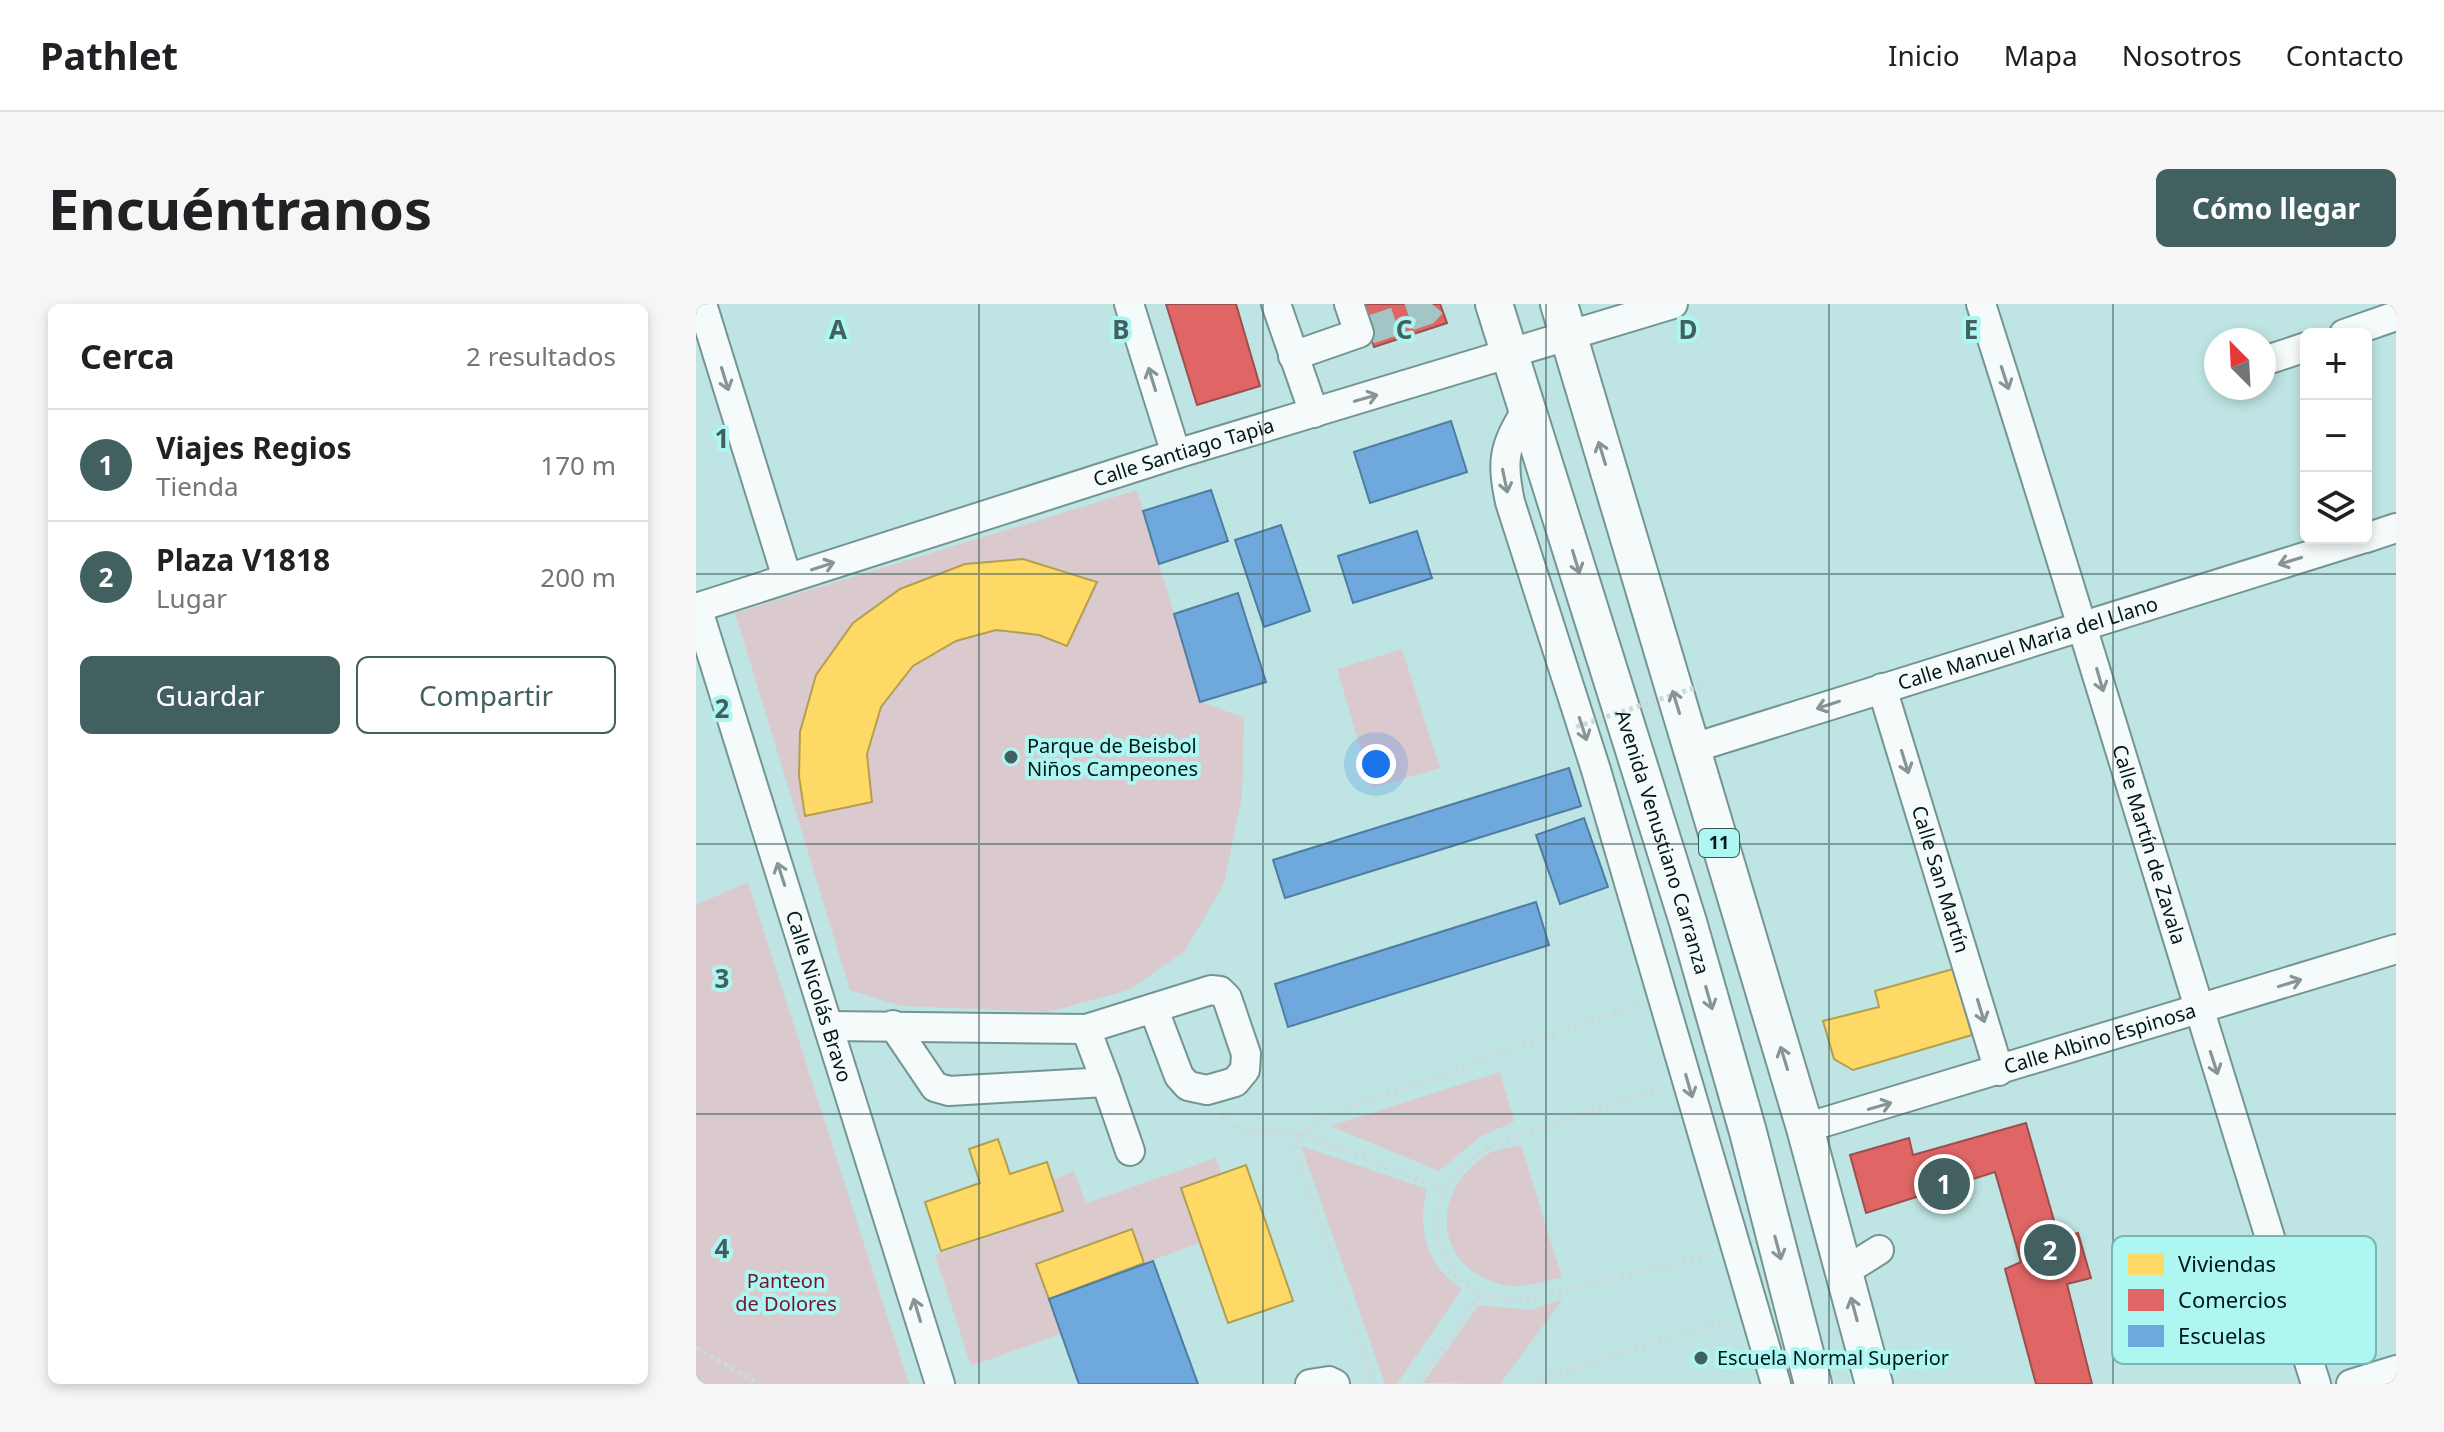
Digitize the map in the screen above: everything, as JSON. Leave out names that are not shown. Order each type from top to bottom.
[{"type":"main road","name":"Avenida Venustiano Carranza","points":[[1494,304],[1507,355],[1527,409],[1688,922],[1748,1132],[1813,1384]]},
{"type":"main road","name":"11","points":[[1563,320],[1805,1128],[1874,1384]]},
{"type":"street","points":[[702,304],[787,578]]},
{"type":"street","points":[[1129,304],[1176,454]]},
{"type":"street","points":[[1276,304],[1314,413]]},
{"type":"street","points":[[1293,356],[1364,331],[1349,304]]},
{"type":"street","name":"Calle Santiago Tapia","points":[[696,608],[1176,454],[1507,355],[1563,320],[1673,304]]},
{"type":"street","name":"Calle Martín de Zavala","points":[[1981,304],[2084,625],[2198,1011],[2269,1236]]},
{"type":"street","points":[[2361,328],[2396,316]]},
{"type":"street","points":[[2276,357],[2300,349]]},
{"type":"street","points":[[1527,409],[1507,441],[1502,467],[1510,502],[1596,770],[1776,1384]]},
{"type":"street","name":"Calle Manuel Maria del Llano","points":[[2372,536],[2396,528]]},
{"type":"street","name":"Calle Manuel Maria del Llano","points":[[1690,749],[2346,544]]},
{"type":"street","name":"Calle Nicolás Bravo","points":[[696,608],[830,1026],[940,1384]]},
{"type":"street","name":"Calle San Martín","points":[[1882,688],[1999,1071]]},
{"type":"street","name":"Calle Albino Espinosa","points":[[1805,1128],[2396,949]]},
{"type":"street","points":[[830,1026],[1086,1029],[1154,1010],[1204,990],[1220,991],[1227,998],[1246,1054],[1245,1070],[1235,1082],[1207,1090],[1188,1086],[1179,1076],[1154,1010]]},
{"type":"street","points":[[893,1025],[935,1087],[949,1091],[1106,1082]]},
{"type":"street","points":[[1086,1029],[1130,1151]]},
{"type":"street","points":[[1844,1272],[1879,1250]]},
{"type":"street","name":"Calle Martín de Zavala","points":[[2310,1364],[2316,1384]]},
{"type":"street","points":[[2351,1384],[2396,1370]]},
{"type":"street","points":[[1310,1384],[1329,1381],[1335,1384]]},
{"type":"path","points":[[1576,727],[1706,684]]},
{"type":"path","points":[[1374,1384],[1294,1147],[1302,1133],[1319,1119],[1662,996]]},
{"type":"path","points":[[1686,1078],[1493,1145],[1460,1169],[1443,1189],[1436,1218],[1438,1242],[1452,1272],[1480,1295],[1526,1300],[1736,1249]]},
{"type":"path","points":[[1207,1090],[1223,1119],[1242,1132],[1302,1133],[1443,1189]]},
{"type":"path","points":[[1419,1384],[1480,1295]]},
{"type":"path","points":[[1528,1384],[1754,1310]]},
{"type":"path","points":[[696,1348],[759,1384]]},
{"type":"green space","name":"Parque de Beisbol Niños Campeones","points":[[1137,490],[1200,701],[1244,718],[1242,796],[1224,884],[1185,951],[1129,990],[1048,1012],[901,1006],[850,990],[735,613]]},
{"type":"green space","points":[[1402,649],[1440,768],[1372,788],[1337,669]]},
{"type":"green space","name":"Panteon de Dolores","points":[[748,882],[909,1384],[696,1384],[696,905]]},
{"type":"green space","points":[[1500,1072],[1514,1122],[1481,1136],[1439,1171],[1330,1126]]},
{"type":"green space","points":[[1521,1145],[1562,1277],[1512,1286],[1496,1283],[1475,1273],[1460,1259],[1450,1242],[1447,1224],[1456,1187],[1469,1170],[1490,1153]]},
{"type":"green space","points":[[1301,1146],[1427,1189],[1423,1219],[1427,1246],[1440,1269],[1462,1289],[1397,1384],[1385,1384]]},
{"type":"green space","points":[[1216,1158],[1222,1174],[1200,1243],[1144,1263],[1132,1229],[1037,1265],[1061,1334],[971,1366],[935,1255],[1063,1211],[1053,1180],[1074,1171],[1086,1203]]},
{"type":"green space","points":[[1563,1299],[1500,1384],[1423,1383],[1479,1305],[1531,1310]]},
{"type":"building: Viviendas","points":[[1023,559],[1097,582],[1067,646],[1039,635],[996,630],[956,641],[913,666],[881,707],[867,754],[872,802],[805,816],[799,776],[800,732],[816,675],[853,623],[900,589],[965,564]]},
{"type":"building: Viviendas","points":[[1953,969],[1972,1035],[1853,1070],[1834,1059],[1823,1021],[1879,1007],[1875,991]]},
{"type":"building: Viviendas","points":[[998,1139],[1010,1174],[1047,1162],[1063,1211],[941,1251],[925,1202],[980,1183],[969,1149]]},
{"type":"building: Viviendas","points":[[1246,1165],[1293,1301],[1228,1323],[1181,1188]]},
{"type":"building: Viviendas","points":[[1132,1229],[1144,1263],[1049,1299],[1036,1264]]},
{"type":"building: Comercios","points":[[1166,304],[1236,304],[1260,386],[1197,405]]},
{"type":"building: Comercios","points":[[1361,304],[1440,304],[1447,323],[1374,347]]},
{"type":"building: Comercios","points":[[2026,1123],[2059,1238],[2078,1233],[2091,1278],[2067,1284],[2092,1384],[2036,1384],[2005,1269],[2021,1262],[1995,1172],[1866,1213],[1850,1155],[1909,1138],[1913,1155]]},
{"type":"building: Escuelas","points":[[1451,421],[1467,472],[1370,503],[1354,452]]},
{"type":"building: Escuelas","points":[[1211,490],[1228,541],[1159,564],[1143,511]]},
{"type":"building: Escuelas","points":[[1281,525],[1310,611],[1264,627],[1235,540]]},
{"type":"building: Escuelas","points":[[1417,531],[1432,578],[1353,603],[1338,556]]},
{"type":"building: Escuelas","points":[[1238,593],[1266,682],[1200,702],[1174,614]]},
{"type":"building: Escuelas","points":[[1569,768],[1581,806],[1285,898],[1273,860]]},
{"type":"building: Escuelas","points":[[1584,818],[1608,887],[1560,904],[1536,835]]},
{"type":"building: Escuelas","points":[[1536,902],[1549,945],[1288,1027],[1275,984]]},
{"type":"building: Escuelas","points":[[1153,1261],[1198,1384],[1079,1384],[1049,1299]]},
{"type":"tunnel","points":[[1369,330],[1426,311],[1432,304]]},
{"type":"place","name":"Parque de Beisbol Niños Campeones","points":[[1011,757]]},
{"type":"place","name":"Viajes Regios","points":[[1944,1184]]},
{"type":"place","name":"Plaza V1818","points":[[2050,1250]]},
{"type":"place","name":"Escuela Normal Superior","points":[[1701,1358]]}]
